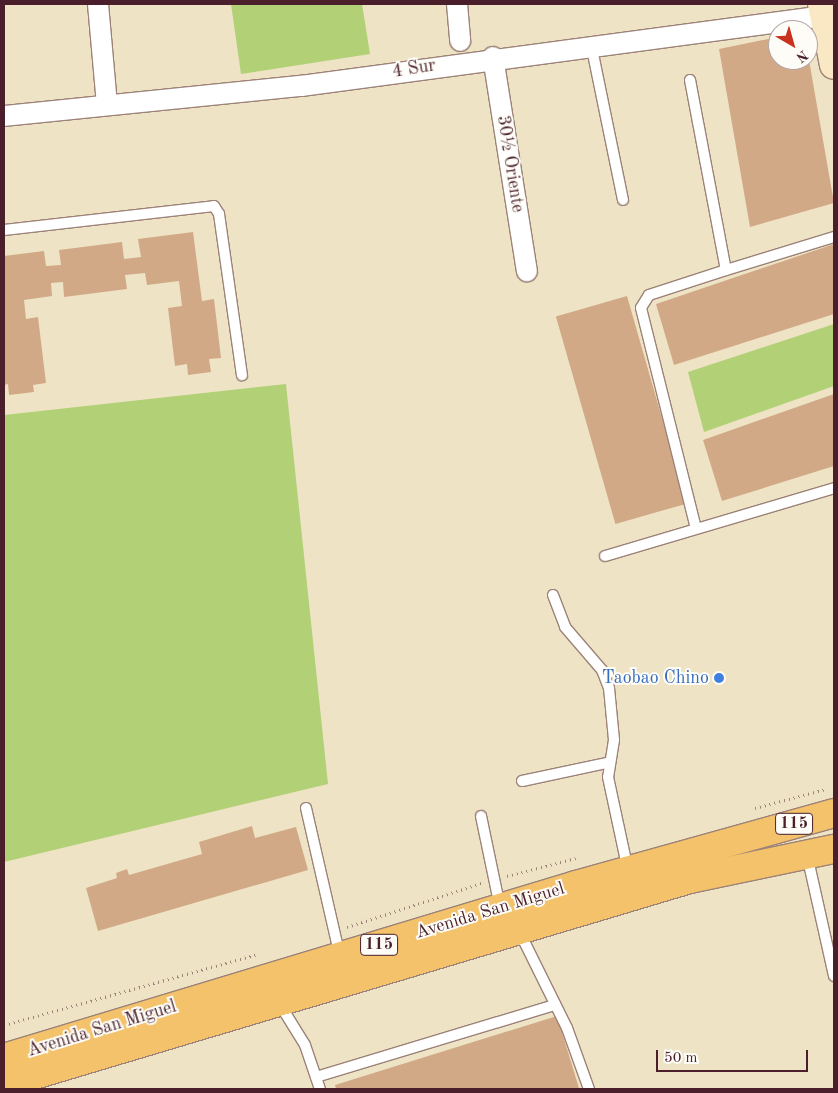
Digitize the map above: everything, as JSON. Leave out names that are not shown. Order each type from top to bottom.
[{"type":"highway","name":"Avenida San Miguel","points":[[4,1058],[500,908],[834,813]]},
{"type":"highway","name":"Avenida San Miguel","points":[[19,1084],[278,1002],[725,870],[834,849]]},
{"type":"main road","points":[[823,10],[834,65]]},
{"type":"street","points":[[98,4],[108,105]]},
{"type":"street","points":[[457,4],[460,41]]},
{"type":"street","name":"4 Sur","points":[[4,116],[301,86],[493,57],[592,49],[823,10]]},
{"type":"street","name":"30½ Oriente","points":[[493,57],[527,272]]},
{"type":"lane","points":[[592,49],[623,200]]},
{"type":"lane","points":[[690,80],[726,270]]},
{"type":"lane","points":[[4,230],[214,206],[219,214],[242,375]]},
{"type":"lane","points":[[696,528],[641,308],[649,295],[834,237]]},
{"type":"lane","points":[[605,556],[834,488]]},
{"type":"lane","points":[[553,595],[565,627],[602,670],[609,688],[614,740],[607,763],[628,871]]},
{"type":"lane","points":[[522,781],[607,763]]},
{"type":"lane","points":[[306,808],[340,957]]},
{"type":"lane","points":[[481,816],[496,878],[500,908]]},
{"type":"lane","points":[[807,854],[834,976]]},
{"type":"lane","points":[[519,931],[555,1005],[589,1089]]},
{"type":"lane","points":[[278,1002],[302,1039],[320,1089]]},
{"type":"lane","points":[[316,1077],[555,1005]]},
{"type":"path","points":[[745,811],[834,788]]},
{"type":"path","points":[[335,930],[496,878],[587,855]]},
{"type":"path","points":[[4,1025],[268,951]]},
{"type":"green space","points":[[231,4],[362,4],[370,54],[241,74]]},
{"type":"green space","points":[[834,324],[834,386],[704,432],[688,372]]},
{"type":"green space","points":[[286,384],[328,784],[4,862],[4,415]]},
{"type":"building","points":[[768,39],[768,70],[811,70],[834,203],[750,227],[719,49]]},
{"type":"building","points":[[193,232],[202,301],[214,299],[221,358],[209,359],[211,372],[188,375],[187,364],[175,366],[168,308],[182,306],[179,281],[147,285],[145,273],[125,275],[127,289],[64,297],[63,282],[51,283],[52,296],[24,300],[26,319],[38,317],[46,383],[33,385],[34,392],[9,395],[8,384],[4,385],[4,256],[44,251],[46,266],[61,265],[59,250],[122,242],[124,259],[141,257],[138,239]]},
{"type":"building","points":[[834,244],[834,314],[674,365],[656,304]]},
{"type":"building","points":[[627,296],[687,504],[615,524],[556,316]]},
{"type":"building","points":[[834,394],[834,466],[722,501],[703,440]]},
{"type":"building","points":[[252,826],[255,838],[296,827],[308,870],[98,931],[86,888],[117,878],[116,873],[127,869],[129,875],[202,854],[199,842]]},
{"type":"building","points":[[557,1016],[579,1088],[336,1089],[335,1085]]},
{"type":"place","name":"Taobao Chino","points":[[719,678]]}]
